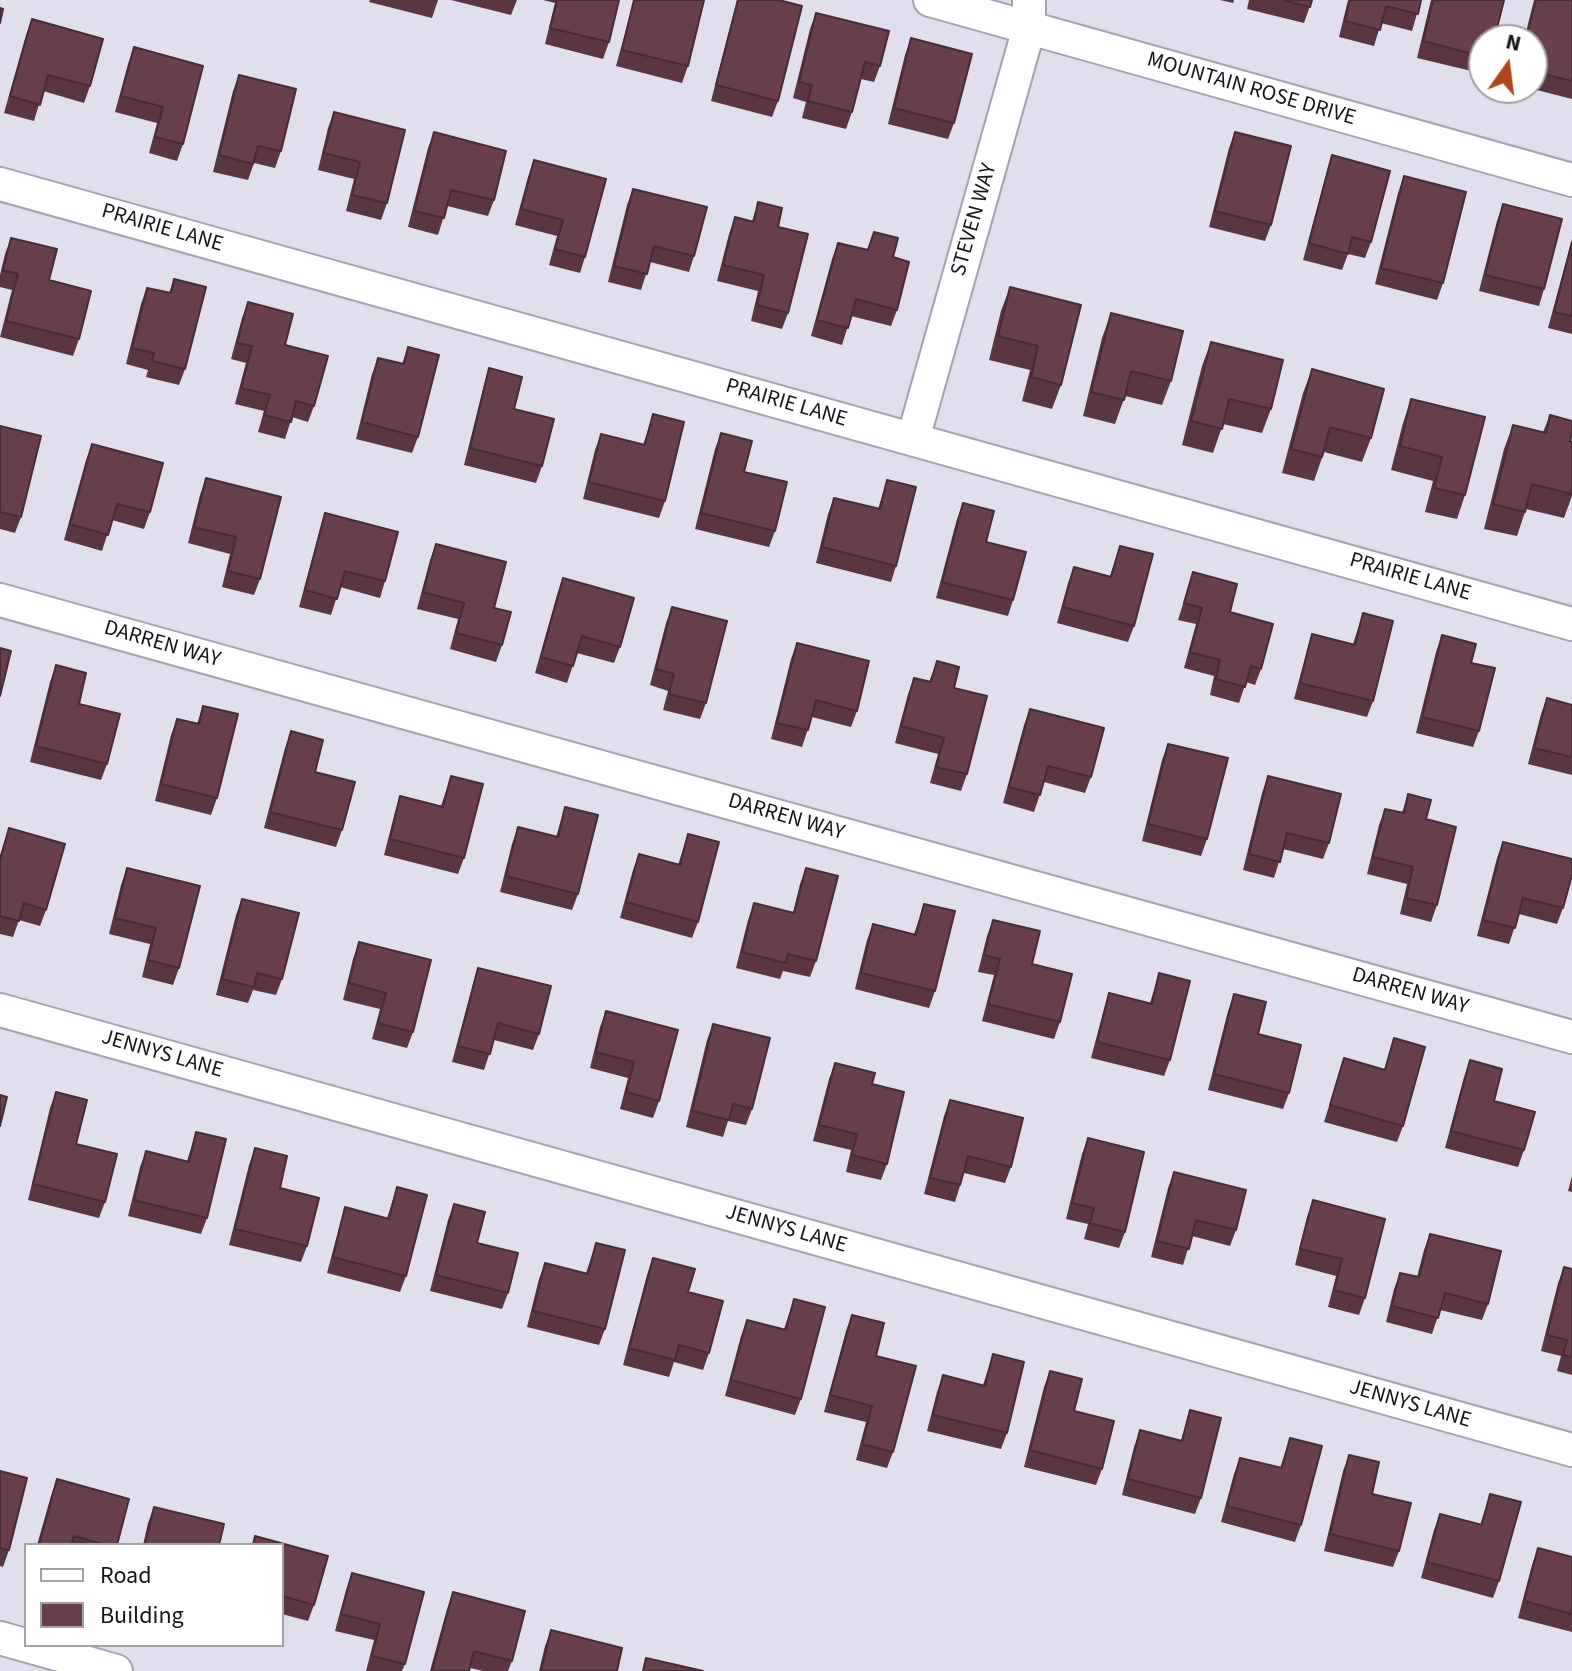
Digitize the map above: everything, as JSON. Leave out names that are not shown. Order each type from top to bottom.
[{"type":"street","name":"MOUNTAIN ROSE DRIVE","points":[[930,0],[1029,14],[1572,180]]},
{"type":"street","name":"STEVEN WAY","points":[[913,439],[1029,14]]},
{"type":"street","name":"PRAIRIE LANE","points":[[0,184],[1572,624]]},
{"type":"street","name":"DARREN WAY","points":[[0,600],[1572,1037]]},
{"type":"street","name":"JENNYS LANE","points":[[0,1010],[1572,1450]]},
{"type":"street","points":[[0,1638],[24,1645]]},
{"type":"street","points":[[32,1647],[116,1671]]},
{"type":"building","points":[[557,0],[619,0],[609,42],[550,28]]},
{"type":"building","points":[[634,0],[704,0],[688,66],[622,50]]},
{"type":"building","points":[[738,0],[779,0],[802,6],[778,101],[716,85]]},
{"type":"building","points":[[1283,0],[1312,0],[1310,7]]},
{"type":"building","points":[[1350,0],[1421,0],[1418,14],[1386,6],[1380,30],[1345,21]]},
{"type":"building","points":[[1433,0],[1504,0],[1498,24],[1468,24],[1468,53],[1423,41]]},
{"type":"building","points":[[1536,0],[1572,0],[1572,81],[1548,75],[1548,24],[1530,24]]},
{"type":"building","points":[[816,13],[889,31],[880,66],[865,62],[852,112],[808,101],[812,85],[799,82]]},
{"type":"building","points":[[32,19],[103,39],[90,86],[48,75],[40,105],[10,96]]},
{"type":"building","points":[[911,38],[972,54],[954,123],[894,108]]},
{"type":"building","points":[[134,47],[203,66],[183,144],[155,137],[163,107],[121,96]]},
{"type":"building","points":[[239,75],[296,89],[281,151],[258,146],[253,164],[219,155]]},
{"type":"building","points":[[334,112],[405,130],[387,203],[352,195],[360,162],[324,153]]},
{"type":"building","points":[[434,132],[506,151],[494,200],[451,190],[444,218],[414,211]]},
{"type":"building","points":[[1235,132],[1291,146],[1271,225],[1215,211]]},
{"type":"building","points":[[1332,155],[1390,171],[1371,242],[1352,237],[1348,254],[1309,243]]},
{"type":"building","points":[[534,160],[606,179],[585,257],[555,249],[563,220],[521,209]]},
{"type":"building","points":[[1404,176],[1466,192],[1443,283],[1381,268]]},
{"type":"building","points":[[633,189],[707,207],[694,256],[654,246],[647,274],[614,266]]},
{"type":"building","points":[[758,202],[782,208],[778,227],[808,234],[788,313],[757,305],[764,275],[723,265],[735,217],[754,222]]},
{"type":"building","points":[[1503,204],[1562,219],[1544,289],[1485,275]]},
{"type":"building","points":[[874,232],[898,238],[893,257],[909,262],[897,310],[856,299],[848,328],[817,320],[838,243],[868,250]]},
{"type":"building","points":[[11,238],[57,249],[49,280],[91,291],[79,339],[6,321],[18,274],[3,270]]},
{"type":"building","points":[[1572,242],[1572,316],[1554,312]]},
{"type":"building","points":[[174,279],[206,287],[185,369],[152,361],[154,353],[132,348],[147,288],[171,293]]},
{"type":"building","points":[[1010,287],[1081,305],[1061,385],[1031,377],[1038,346],[998,336]]},
{"type":"building","points":[[248,302],[293,314],[285,345],[328,356],[314,406],[296,401],[291,422],[264,415],[270,395],[241,388],[252,346],[237,343]]},
{"type":"building","points":[[1111,313],[1183,331],[1171,381],[1131,371],[1124,400],[1091,392]]},
{"type":"building","points":[[1211,342],[1283,360],[1271,409],[1229,399],[1222,429],[1191,421]]},
{"type":"building","points":[[408,347],[439,355],[418,437],[362,422],[378,358],[404,364]]},
{"type":"building","points":[[489,368],[522,377],[514,409],[554,419],[542,466],[470,448]]},
{"type":"building","points":[[1312,369],[1384,389],[1371,438],[1330,427],[1322,457],[1291,449]]},
{"type":"building","points":[[1411,399],[1485,417],[1465,495],[1434,488],[1442,457],[1400,446]]},
{"type":"building","points":[[653,414],[684,422],[665,501],[589,482],[601,434],[645,445]]},
{"type":"building","points":[[1550,415],[1572,421],[1572,494],[1532,484],[1525,512],[1493,504],[1513,425],[1546,433]]},
{"type":"building","points":[[0,426],[41,436],[21,517],[0,512]]},
{"type":"building","points":[[721,433],[752,441],[744,472],[787,482],[775,531],[701,513]]},
{"type":"building","points":[[92,444],[163,463],[150,512],[117,504],[108,535],[70,524]]},
{"type":"building","points":[[206,478],[281,497],[260,579],[228,571],[236,537],[194,527]]},
{"type":"building","points":[[887,480],[916,487],[896,566],[822,547],[834,498],[880,509]]},
{"type":"building","points":[[963,503],[994,511],[986,542],[1026,552],[1013,600],[942,582]]},
{"type":"building","points":[[325,513],[398,532],[385,581],[345,571],[337,599],[305,590]]},
{"type":"building","points":[[436,544],[506,562],[494,608],[511,612],[502,645],[456,633],[464,603],[423,592]]},
{"type":"building","points":[[1120,546],[1153,554],[1134,626],[1063,607],[1074,567],[1111,577]]},
{"type":"building","points":[[1193,572],[1237,584],[1230,612],[1273,624],[1261,669],[1251,666],[1245,687],[1216,679],[1220,660],[1190,652],[1202,608],[1184,603]]},
{"type":"building","points":[[563,578],[634,598],[620,647],[582,636],[573,666],[541,657]]},
{"type":"building","points":[[672,607],[727,621],[706,703],[669,694],[674,674],[656,669]]},
{"type":"building","points":[[1363,613],[1393,621],[1373,701],[1300,683],[1312,634],[1355,645]]},
{"type":"building","points":[[1442,635],[1476,644],[1471,663],[1495,668],[1479,731],[1422,717]]},
{"type":"building","points":[[797,643],[869,661],[857,711],[816,700],[808,730],[777,723]]},
{"type":"building","points":[[0,648],[11,651],[0,696]]},
{"type":"building","points":[[937,661],[959,667],[954,688],[987,696],[967,774],[936,767],[944,738],[901,726],[914,678],[931,682]]},
{"type":"building","points":[[56,665],[86,673],[79,704],[120,714],[107,764],[36,746]]},
{"type":"building","points":[[1547,698],[1572,705],[1572,757],[1534,748]]},
{"type":"building","points":[[203,706],[238,714],[217,798],[161,784],[177,719],[199,724]]},
{"type":"building","points":[[1030,709],[1104,728],[1091,777],[1048,766],[1040,795],[1009,787]]},
{"type":"building","points":[[291,731],[323,740],[315,772],[355,782],[342,830],[270,812]]},
{"type":"building","points":[[1168,744],[1228,758],[1207,839],[1148,824]]},
{"type":"building","points":[[451,776],[483,784],[464,858],[390,839],[400,796],[443,807]]},
{"type":"building","points":[[1268,776],[1341,794],[1329,843],[1287,833],[1280,862],[1249,854]]},
{"type":"building","points":[[1408,794],[1431,800],[1426,819],[1456,827],[1437,905],[1406,898],[1413,867],[1373,857],[1385,809],[1404,813]]},
{"type":"building","points":[[565,807],[598,815],[578,894],[506,876],[518,827],[558,837]]},
{"type":"building","points":[[9,828],[65,844],[46,910],[24,903],[19,921],[0,916],[0,860]]},
{"type":"building","points":[[688,834],[719,842],[698,922],[626,902],[639,854],[680,865]]},
{"type":"building","points":[[1503,842],[1572,859],[1572,875],[1563,908],[1523,898],[1515,928],[1483,920]]},
{"type":"building","points":[[127,868],[200,886],[179,968],[148,960],[156,928],[115,918]]},
{"type":"building","points":[[806,868],[838,876],[816,961],[788,954],[786,963],[742,952],[754,903],[794,913]]},
{"type":"building","points":[[242,899],[299,913],[282,979],[257,973],[254,987],[222,979]]},
{"type":"building","points":[[924,904],[955,911],[935,991],[861,973],[873,924],[916,935]]},
{"type":"building","points":[[993,920],[1040,931],[1032,964],[1072,974],[1060,1022],[988,1004],[1000,959],[984,955]]},
{"type":"building","points":[[359,942],[431,960],[413,1032],[378,1023],[386,993],[349,983]]},
{"type":"building","points":[[478,968],[551,986],[539,1034],[498,1023],[490,1054],[458,1046]]},
{"type":"building","points":[[1159,973],[1190,981],[1170,1060],[1097,1042],[1109,993],[1152,1004]]},
{"type":"building","points":[[1234,994],[1266,1002],[1258,1034],[1301,1045],[1289,1093],[1214,1074]]},
{"type":"building","points":[[606,1011],[678,1030],[659,1101],[626,1092],[634,1062],[596,1052]]},
{"type":"building","points":[[713,1024],[770,1038],[752,1109],[733,1104],[729,1120],[692,1111]]},
{"type":"building","points":[[1394,1038],[1425,1047],[1403,1126],[1330,1105],[1344,1058],[1385,1070]]},
{"type":"building","points":[[1470,1060],[1502,1069],[1494,1101],[1535,1112],[1524,1150],[1451,1131]]},
{"type":"building","points":[[835,1063],[875,1073],[872,1084],[904,1092],[887,1164],[852,1155],[857,1134],[819,1125]]},
{"type":"building","points":[[56,1092],[87,1100],[76,1144],[117,1154],[105,1202],[33,1184]]},
{"type":"building","points":[[0,1095],[7,1097],[0,1126]]},
{"type":"building","points":[[950,1100],[1023,1118],[1011,1167],[968,1156],[960,1185],[930,1178]]},
{"type":"building","points":[[196,1132],[226,1139],[207,1218],[134,1200],[146,1151],[189,1162]]},
{"type":"building","points":[[1088,1138],[1144,1152],[1125,1232],[1090,1223],[1094,1208],[1072,1203]]},
{"type":"building","points":[[255,1148],[287,1156],[280,1188],[319,1198],[307,1246],[235,1229]]},
{"type":"building","points":[[1174,1172],[1246,1190],[1236,1230],[1196,1220],[1189,1249],[1157,1241]]},
{"type":"building","points":[[397,1187],[427,1195],[406,1276],[333,1257],[345,1207],[389,1219]]},
{"type":"building","points":[[1313,1200],[1385,1219],[1365,1298],[1334,1290],[1342,1259],[1300,1249]]},
{"type":"building","points":[[454,1204],[485,1212],[477,1243],[518,1253],[508,1293],[436,1275]]},
{"type":"building","points":[[1430,1234],[1501,1251],[1488,1304],[1445,1293],[1438,1318],[1392,1306],[1400,1273],[1419,1277]]},
{"type":"building","points":[[596,1243],[625,1250],[605,1329],[533,1311],[545,1263],[588,1274]]},
{"type":"building","points":[[653,1258],[695,1269],[688,1292],[723,1301],[709,1353],[679,1345],[675,1360],[629,1348]]},
{"type":"building","points":[[1564,1267],[1572,1269],[1572,1357],[1563,1355],[1567,1340],[1547,1335]]},
{"type":"building","points":[[794,1299],[825,1307],[801,1399],[731,1380],[747,1320],[786,1330]]},
{"type":"building","points":[[852,1315],[884,1323],[876,1356],[916,1366],[893,1452],[862,1444],[872,1406],[830,1395]]},
{"type":"building","points":[[993,1354],[1024,1362],[1007,1433],[933,1415],[943,1375],[985,1386]]},
{"type":"building","points":[[1050,1371],[1082,1379],[1074,1411],[1114,1421],[1102,1469],[1030,1450]]},
{"type":"building","points":[[1190,1410],[1221,1418],[1201,1498],[1128,1479],[1140,1430],[1182,1441]]},
{"type":"building","points":[[1290,1438],[1322,1446],[1301,1525],[1227,1506],[1240,1458],[1282,1468]]},
{"type":"building","points":[[1349,1455],[1379,1462],[1372,1494],[1411,1503],[1399,1551],[1330,1534]]},
{"type":"building","points":[[0,1471],[27,1478],[9,1550],[0,1548]]},
{"type":"building","points":[[57,1479],[129,1499],[118,1543],[99,1543],[74,1536],[72,1543],[40,1543]]},
{"type":"building","points":[[1490,1494],[1521,1502],[1499,1581],[1427,1562],[1440,1514],[1482,1525]]},
{"type":"building","points":[[154,1507],[224,1524],[219,1543],[145,1543]]},
{"type":"building","points":[[255,1536],[281,1543],[253,1543]]},
{"type":"building","points":[[284,1544],[328,1556],[314,1605],[284,1597]]},
{"type":"building","points":[[1538,1548],[1572,1557],[1572,1614],[1524,1601]]},
{"type":"building","points":[[352,1573],[424,1592],[405,1664],[372,1656],[380,1624],[341,1614]]},
{"type":"building","points":[[453,1592],[525,1611],[512,1661],[474,1651],[469,1671],[432,1671]]},
{"type":"building","points":[[551,1630],[622,1648],[617,1671],[541,1671]]},
{"type":"building","points":[[646,1658],[703,1671],[643,1671]]}]
